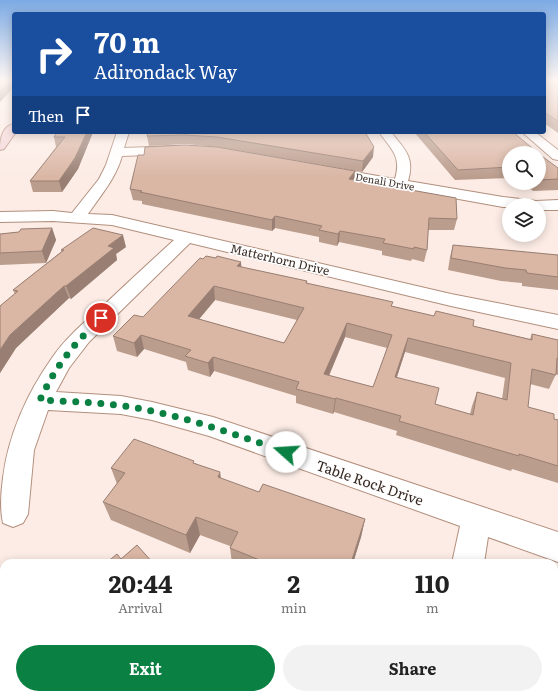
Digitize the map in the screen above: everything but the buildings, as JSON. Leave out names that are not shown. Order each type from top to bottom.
[{"type":"main road","points":[[0,146],[12,130]]},
{"type":"street","points":[[78,216],[105,180],[113,165],[122,134]]},
{"type":"street","points":[[386,134],[404,158],[405,167],[400,184]]},
{"type":"street","points":[[530,134],[558,156]]},
{"type":"street","points":[[117,152],[186,150]]},
{"type":"street","name":"Denali Drive","points":[[316,169],[502,202]]},
{"type":"street","points":[[546,205],[558,205]]},
{"type":"street","name":"Matterhorn Drive","points":[[0,217],[78,216],[112,220],[451,300],[558,322]]},
{"type":"street","points":[[13,514],[21,450],[40,400],[60,363],[80,337],[187,237]]},
{"type":"street","name":"Table Rock Drive","points":[[40,400],[121,406],[152,411],[213,427],[558,547]]},
{"type":"street","points":[[469,559],[476,519]]},
{"type":"route","points":[[101,318],[80,337],[60,363],[40,400],[89,402],[152,411],[213,427],[286,452]]}]
